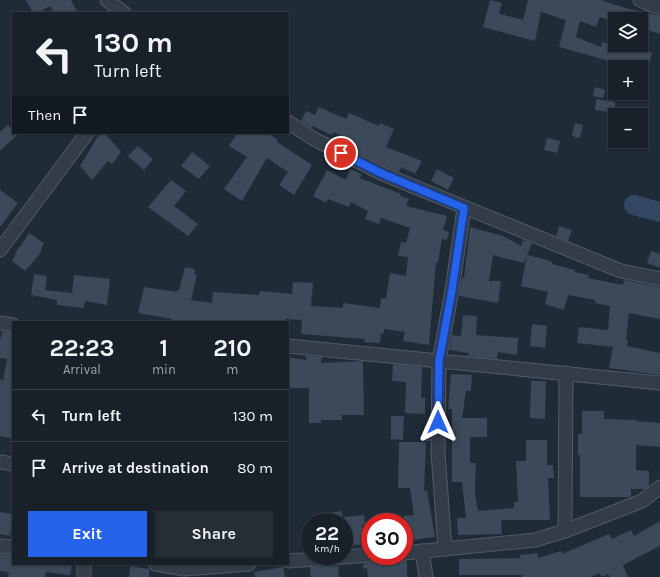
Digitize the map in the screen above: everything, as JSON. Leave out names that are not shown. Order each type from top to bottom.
[{"type":"street","points":[[107,0],[123,12]]},
{"type":"street","points":[[640,0],[660,8]]},
{"type":"street","points":[[289,123],[314,140],[383,174],[621,271],[660,279]]},
{"type":"street","points":[[0,250],[86,134]]},
{"type":"street","points":[[445,549],[438,452],[439,361],[452,290],[464,208]]},
{"type":"street","points":[[0,324],[12,325]]},
{"type":"street","points":[[289,346],[660,383]]},
{"type":"street","points":[[565,531],[566,373]]},
{"type":"street","points":[[0,462],[12,464]]},
{"type":"street","points":[[413,552],[535,540],[565,531],[642,501],[660,487]]},
{"type":"street","points":[[0,546],[12,548]]},
{"type":"street","points":[[422,551],[426,577]]},
{"type":"street","points":[[289,561],[361,556]]},
{"type":"street","points":[[84,565],[84,577]]},
{"type":"street","points":[[161,565],[185,569],[236,565]]},
{"type":"building","points":[[26,0],[71,0],[77,12],[53,12],[50,6],[40,12],[32,12]]},
{"type":"building","points":[[490,0],[502,3],[500,14],[523,20],[528,0],[600,0],[642,12],[608,12],[608,20],[600,17],[596,27],[580,21],[576,37],[601,47],[602,42],[608,44],[608,52],[652,53],[648,67],[648,60],[608,61],[559,47],[566,20],[541,12],[535,41],[483,27]]},
{"type":"building","points":[[648,13],[660,16],[660,34],[648,30]]},
{"type":"building","points":[[595,87],[605,90],[603,98],[593,96]]},
{"type":"building","points":[[596,99],[615,102],[615,108],[608,108],[608,112],[595,110]]},
{"type":"building","points":[[319,107],[346,119],[349,113],[379,126],[380,123],[394,129],[386,147],[422,161],[415,174],[401,167],[399,172],[386,167],[340,143],[343,137],[334,132],[332,135],[312,126],[312,128],[301,121],[306,111],[315,115]]},
{"type":"building","points":[[575,123],[583,125],[580,138],[572,136]]},
{"type":"building","points":[[8,125],[12,129],[12,134],[17,135],[0,151],[0,132]]},
{"type":"building","points":[[99,134],[105,134],[121,152],[112,164],[108,161],[92,180],[80,166]]},
{"type":"building","points":[[236,134],[269,134],[278,140],[277,142],[312,165],[294,195],[279,185],[288,172],[267,158],[242,201],[224,189],[247,157],[229,146]]},
{"type":"building","points":[[547,138],[560,141],[557,153],[544,150]]},
{"type":"building","points":[[138,146],[153,159],[144,170],[128,156]]},
{"type":"building","points":[[192,152],[210,166],[199,179],[181,166]]},
{"type":"building","points":[[350,169],[362,174],[360,178],[401,194],[400,196],[409,199],[406,206],[447,216],[443,230],[449,232],[447,240],[442,239],[438,263],[436,262],[429,345],[403,341],[405,332],[384,329],[384,334],[381,333],[380,343],[364,342],[365,339],[301,334],[302,320],[172,321],[172,319],[138,313],[144,287],[177,292],[177,290],[179,290],[185,267],[195,269],[194,274],[197,274],[191,300],[212,303],[213,292],[259,295],[260,291],[292,294],[293,282],[313,283],[311,306],[343,308],[343,303],[380,308],[381,298],[386,298],[390,273],[406,276],[408,257],[398,256],[401,242],[406,243],[410,228],[381,218],[379,224],[365,219],[368,211],[351,202],[349,207],[328,199],[326,203],[313,196],[327,170],[346,180]]},
{"type":"building","points":[[437,169],[454,178],[448,190],[431,181]]},
{"type":"building","points":[[171,180],[186,191],[174,206],[198,224],[188,236],[148,207]]},
{"type":"building","points":[[0,190],[18,203],[0,227]]},
{"type":"building","points":[[559,226],[572,230],[568,241],[556,236]]},
{"type":"building","points":[[470,227],[503,236],[521,246],[523,240],[532,243],[524,263],[493,255],[489,281],[501,281],[498,303],[459,296],[462,278],[464,278]]},
{"type":"building","points":[[29,233],[44,243],[39,255],[25,271],[12,261],[19,246],[20,247]]},
{"type":"building","points":[[651,251],[660,254],[660,268],[647,263]]},
{"type":"building","points":[[527,255],[553,262],[552,264],[575,270],[574,272],[589,275],[588,278],[623,285],[624,280],[660,287],[660,319],[629,313],[626,339],[628,339],[627,346],[660,353],[660,375],[609,368],[613,347],[577,343],[579,327],[608,330],[610,306],[595,303],[595,300],[568,295],[564,310],[545,304],[548,292],[521,286]]},
{"type":"building","points":[[34,274],[47,276],[45,290],[72,293],[74,275],[110,279],[107,305],[85,301],[84,308],[57,305],[57,300],[31,295]]},
{"type":"building","points":[[463,315],[477,316],[476,335],[518,338],[517,355],[498,352],[497,359],[468,356],[469,353],[449,350],[452,335],[461,336]]},
{"type":"building","points":[[532,324],[547,326],[545,348],[530,346]]},
{"type":"building","points":[[2,331],[12,333],[12,439],[0,436],[0,379],[3,380],[7,359],[0,358],[0,341]]},
{"type":"building","points":[[306,356],[322,357],[321,363],[363,361],[364,415],[342,415],[342,420],[321,420],[321,423],[309,423],[309,388],[289,388],[289,357],[306,360]]},
{"type":"building","points":[[393,364],[422,367],[421,398],[425,398],[425,414],[405,413],[406,382],[392,381]]},
{"type":"building","points":[[451,374],[472,375],[471,391],[466,391],[462,418],[487,418],[487,437],[470,437],[470,463],[476,463],[475,493],[478,511],[514,508],[514,502],[518,502],[516,461],[526,461],[526,440],[547,440],[547,465],[553,465],[554,478],[548,478],[550,520],[501,520],[502,534],[458,535],[457,518],[466,518],[462,482],[452,482],[452,409],[448,409]]},
{"type":"building","points":[[531,381],[546,381],[545,419],[530,418]]},
{"type":"building","points":[[582,411],[604,411],[604,419],[636,420],[660,423],[660,447],[636,445],[636,470],[649,471],[649,486],[645,489],[631,489],[631,497],[580,497],[580,455],[578,455],[578,434],[582,434]]},
{"type":"building","points":[[391,416],[404,416],[403,440],[391,439]]},
{"type":"building","points":[[424,426],[430,426],[430,441],[425,441]]},
{"type":"building","points":[[399,442],[426,442],[424,491],[427,491],[435,537],[413,540],[414,515],[410,488],[398,488]]},
{"type":"building","points":[[342,511],[342,513],[329,513]]},
{"type":"building","points":[[0,512],[12,514],[10,536],[0,534]]},
{"type":"building","points":[[361,515],[361,544],[353,545],[353,516]]},
{"type":"building","points":[[660,521],[660,546],[623,565],[628,577],[610,577],[608,574],[601,577],[600,573],[590,577],[459,575],[459,559],[520,558],[520,555],[537,553],[538,558],[561,551],[562,554],[609,534],[612,539],[631,530],[634,536]]},
{"type":"building","points":[[0,554],[12,555],[12,565],[72,565],[70,575],[46,572],[45,577],[8,577],[9,572],[0,571]]},
{"type":"building","points":[[363,565],[407,565],[407,577],[368,577],[367,568],[363,569]]},
{"type":"building","points":[[130,566],[149,569],[149,577],[129,577]]},
{"type":"building","points":[[338,566],[339,577],[311,577],[310,567]]},
{"type":"building","points":[[283,567],[285,577],[255,577],[254,572]]},
{"type":"waterway","points":[[634,205],[660,212]]},
{"type":"route","points":[[341,153],[383,174],[464,208],[452,290],[439,361],[438,422]]}]
